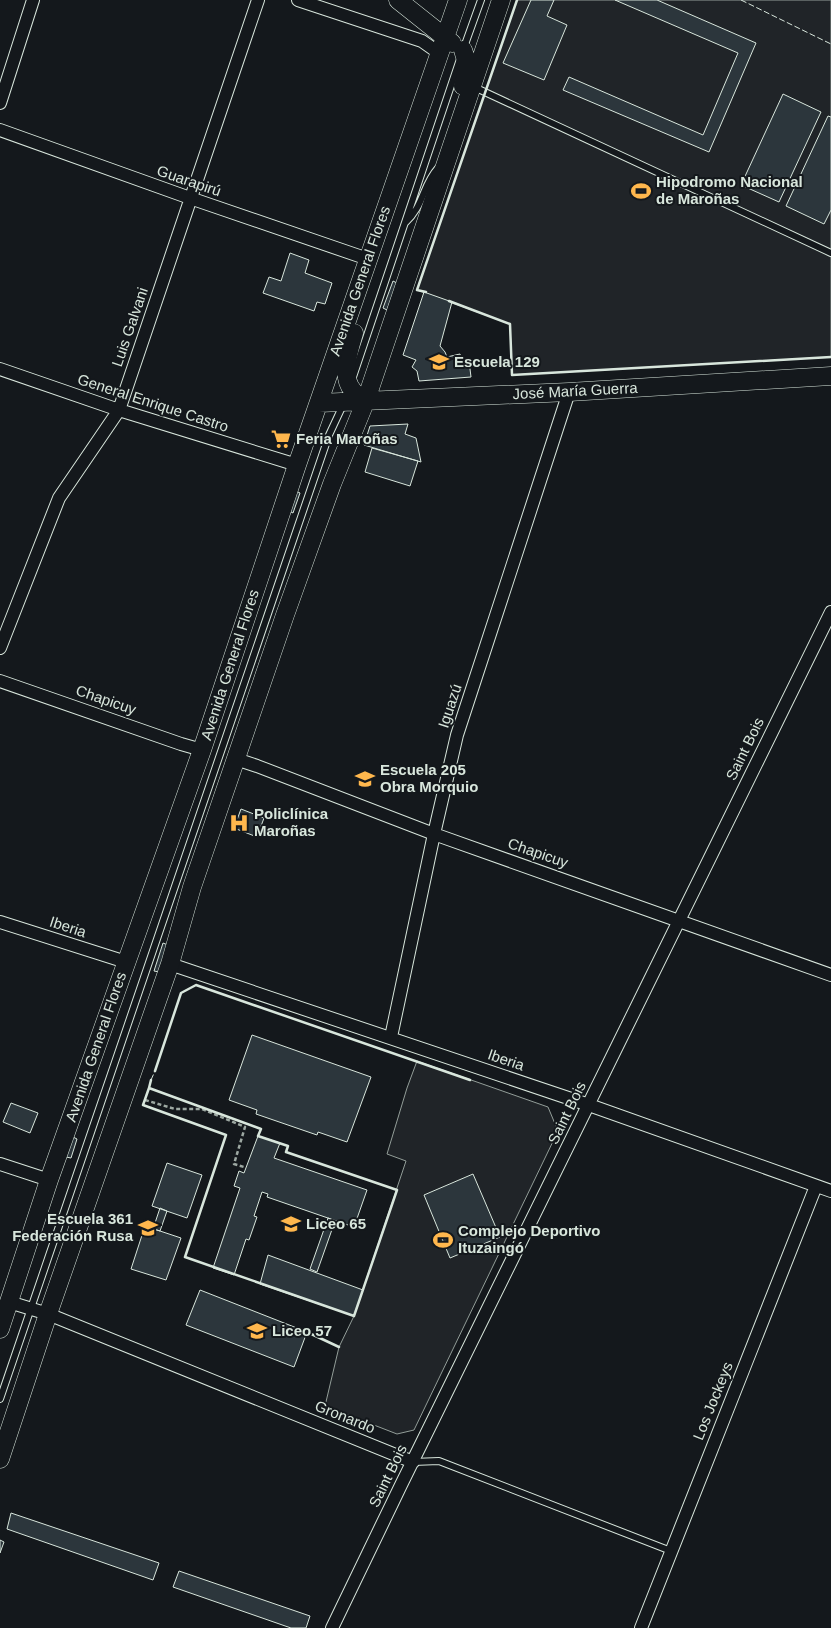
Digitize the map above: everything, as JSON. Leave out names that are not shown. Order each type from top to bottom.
[{"type":"main road","points":[[398,0],[442,45],[482,57]]},
{"type":"main road","name":"Avenida General Flores","points":[[0,1329],[49,1180],[202,750],[297,465],[458,0]]},
{"type":"main road","name":"Avenida General Flores","points":[[0,1459],[48,1314],[170,964],[192,887],[329,493],[366,400],[501,0]]},
{"type":"main road","points":[[448,156],[447,130],[467,70],[467,60],[463,50]]},
{"type":"main road","points":[[347,394],[346,370],[348,351],[367,287],[368,259]]},
{"type":"main road","name":"José María Guerra","points":[[366,400],[569,392],[831,376]]},
{"type":"main road","points":[[319,403],[354,393],[366,400]]},
{"type":"street","points":[[0,103],[34,0]]},
{"type":"street","name":"Luis Galvani","points":[[0,648],[59,498],[119,410],[258,0]]},
{"type":"street","points":[[298,0],[422,41],[442,45]]},
{"type":"street","name":"Guarapirú","points":[[0,130],[368,259]]},
{"type":"street","name":"General Enrique Castro","points":[[0,369],[119,410],[297,465]]},
{"type":"street","name":"Iguazú","points":[[391,1037],[457,735],[569,392]]},
{"type":"street","name":"Saint Bois","points":[[332,1628],[831,612]]},
{"type":"street","name":"Chapicuy","points":[[0,681],[202,750]]},
{"type":"street","name":"Chapicuy","points":[[236,759],[434,834],[831,975]]},
{"type":"street","name":"Iberia","points":[[0,922],[126,962]]},
{"type":"street","name":"Iberia","points":[[170,964],[391,1037],[831,1191]]},
{"type":"street","points":[[0,1164],[49,1180]]},
{"type":"street","name":"Los Jockeys","points":[[641,1628],[816,1186]]},
{"type":"street","name":"Gronardo","points":[[10,1302],[48,1314],[413,1462]]},
{"type":"lane","name":"Avenida General Flores","points":[[0,1398],[326,444],[347,394],[481,0]]},
{"type":"lane","points":[[472,87],[831,253]]},
{"type":"lane","name":"Avenida General Flores","points":[[404,224],[413,216],[418,208],[431,176],[448,156]]},
{"type":"lane","name":"Gronardo","points":[[413,1462],[439,1461],[670,1551]]},
{"type":"path","points":[[146,1100],[175,1109],[202,1109],[246,1127],[234,1164],[244,1167]]},
{"type":"shaded area","name":"Hipodromo Nacional de Maroñas","points":[[517,0],[831,0],[831,357],[512,375],[510,324],[417,290]]},
{"type":"shaded area","name":"Complejo Deportivo Ituzaingó","points":[[417,1061],[548,1107],[558,1131],[414,1430],[397,1434],[325,1406],[339,1347],[354,1316],[406,1161],[387,1154]]},
{"type":"building","points":[[531,0],[554,0],[547,16],[567,25],[544,80],[503,63]]},
{"type":"building","points":[[615,0],[657,0],[756,43],[709,152],[563,90],[569,77],[703,135],[738,53]]},
{"type":"building","points":[[783,94],[821,112],[779,202],[741,185]]},
{"type":"building","points":[[828,116],[831,117],[831,210],[824,224],[786,206]]},
{"type":"building","points":[[290,253],[309,260],[305,273],[332,283],[325,304],[317,302],[314,311],[263,293],[269,277],[281,281]]},
{"type":"building","points":[[393,281],[397,283],[387,310],[383,308]]},
{"type":"building","points":[[424,292],[452,302],[440,346],[447,357],[460,354],[462,363],[469,361],[471,377],[419,381],[417,371],[412,367],[416,360],[403,355]]},
{"type":"building","points":[[408,424],[405,434],[416,438],[421,462],[364,445],[370,426]]},
{"type":"building","points":[[372,448],[418,461],[410,486],[365,472]]},
{"type":"building","points":[[296,491],[300,493],[293,513],[289,511]]},
{"type":"building","points":[[241,809],[264,818],[257,837],[234,828]]},
{"type":"building","points":[[163,943],[168,945],[159,972],[154,971]]},
{"type":"building","points":[[252,1035],[371,1077],[347,1142],[318,1132],[317,1135],[256,1114],[257,1110],[229,1100]]},
{"type":"building","points":[[11,1103],[38,1113],[30,1133],[3,1122]]},
{"type":"building","points":[[258,1136],[280,1143],[274,1158],[367,1190],[354,1227],[267,1197],[268,1194],[262,1192],[254,1216],[257,1217],[249,1240],[246,1239],[234,1275],[213,1268],[240,1188],[234,1186],[239,1171],[244,1173]]},
{"type":"building","points":[[73,1137],[77,1139],[71,1158],[66,1157]]},
{"type":"building","points":[[167,1163],[202,1175],[187,1218],[152,1206]]},
{"type":"building","points":[[473,1174],[500,1237],[450,1258],[424,1195]]},
{"type":"building","points":[[160,1208],[167,1211],[160,1231],[153,1229]]},
{"type":"building","points":[[328,1218],[335,1221],[317,1272],[310,1269]]},
{"type":"building","points":[[145,1226],[181,1238],[166,1280],[131,1269]]},
{"type":"building","points":[[268,1255],[363,1290],[354,1316],[260,1284]]},
{"type":"building","points":[[200,1290],[307,1332],[294,1367],[186,1325]]},
{"type":"building","points":[[11,1513],[159,1563],[153,1580],[7,1529]]},
{"type":"building","points":[[0,1540],[4,1542],[0,1553]]},
{"type":"building","points":[[179,1571],[310,1616],[306,1628],[291,1628],[173,1587]]},
{"type":"fence","points":[[741,0],[831,44]]},
{"type":"fence","points":[[151,1080],[155,1071]]},
{"type":"wall","points":[[426,292],[417,290],[517,0]]},
{"type":"wall","points":[[449,301],[510,324],[512,375],[831,357]]},
{"type":"wall","points":[[155,1071],[181,993],[196,985],[470,1080]]},
{"type":"wall","points":[[149,1088],[151,1080]]},
{"type":"wall","points":[[149,1088],[261,1129],[258,1136],[288,1146],[286,1152],[397,1190],[354,1316],[185,1257],[226,1135],[143,1105],[149,1088]]},
{"type":"wall","points":[[307,1332],[339,1347]]},
{"type":"place","name":"Hipodromo Nacional de Maroñas","points":[[641,191]]},
{"type":"place","name":"Escuela 129","points":[[439,362]]},
{"type":"place","name":"Feria Maroñas","points":[[281,439]]},
{"type":"place","name":"Escuela 205 Obra Morquio","points":[[365,779]]},
{"type":"place","name":"Policlínica Maroñas","points":[[239,823]]},
{"type":"place","name":"Liceo 65","points":[[291,1224]]},
{"type":"place","name":"Escuela 361 Federación Rusa","points":[[148,1228]]},
{"type":"place","name":"Complejo Deportivo Ituzaingó","points":[[443,1240]]},
{"type":"place","name":"Liceo 57","points":[[257,1331]]}]
